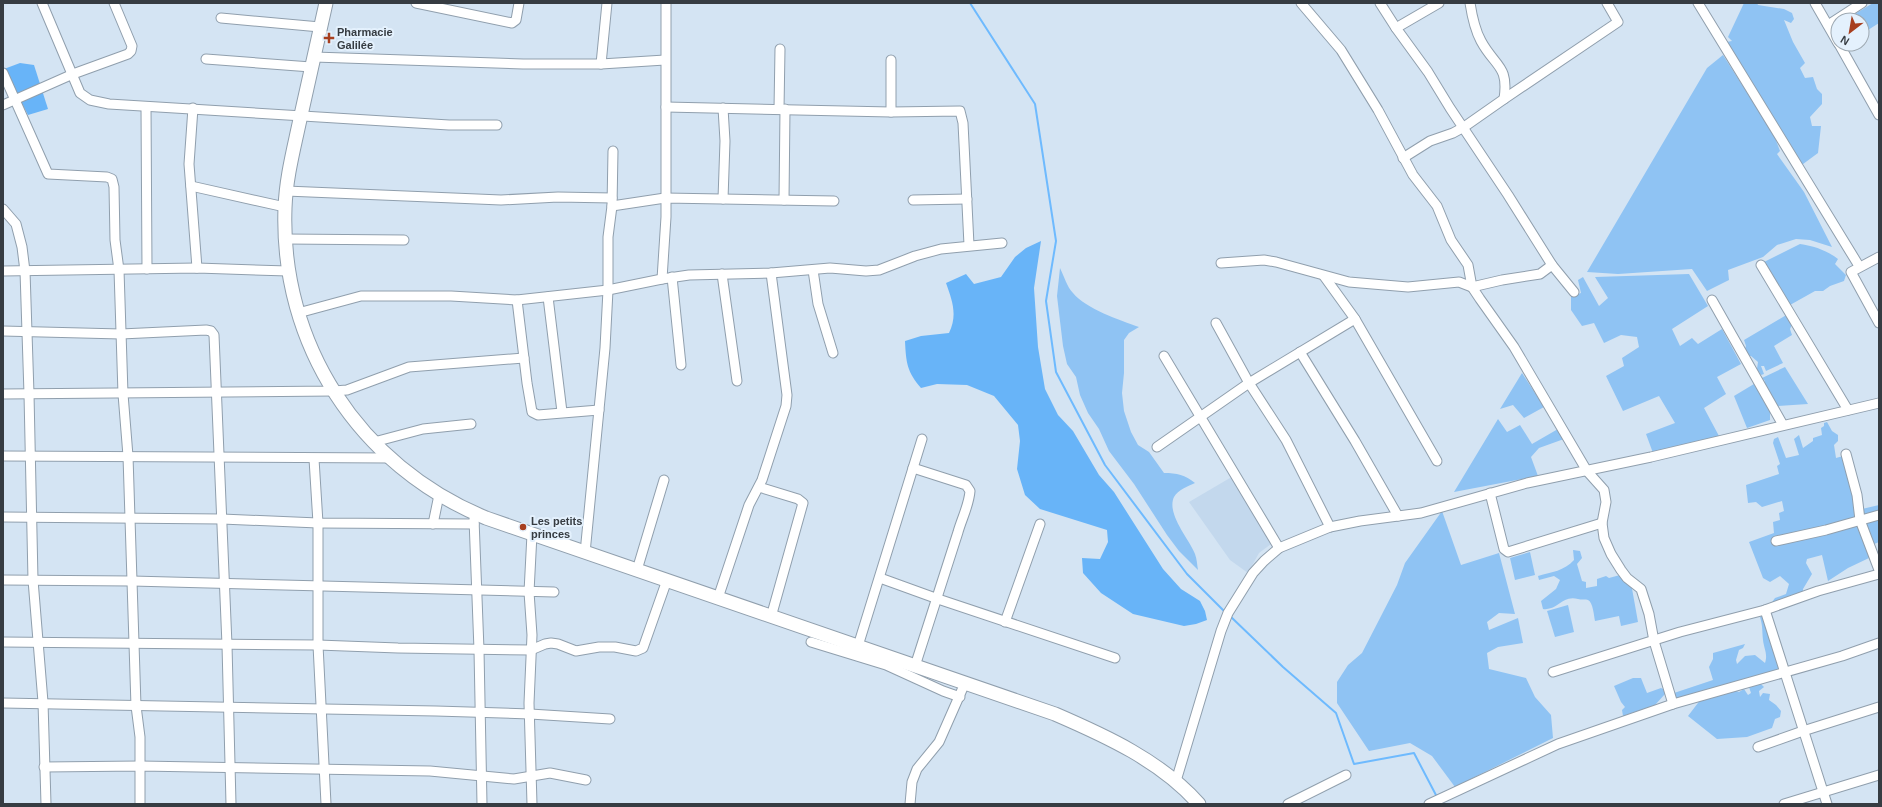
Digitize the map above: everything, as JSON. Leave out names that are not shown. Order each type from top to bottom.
[{"type":"highway","points":[[326,3],[286,191],[285,239],[288,271],[298,313],[314,356],[334,391],[374,442],[390,458],[406,472],[474,519],[532,534],[1055,714],[1091,730],[1153,764],[1176,781],[1199,804]]},
{"type":"street","points":[[42,3],[80,93],[86,98],[109,104],[449,125],[497,125]]},
{"type":"street","points":[[3,105],[72,74],[128,54],[131,51],[132,46],[114,3]]},
{"type":"street","points":[[416,3],[512,23],[516,20],[519,3]]},
{"type":"street","points":[[601,64],[607,3]]},
{"type":"street","points":[[662,278],[666,198],[666,3]]},
{"type":"street","points":[[1301,3],[1341,50],[1378,110],[1413,175],[1437,206],[1451,240],[1468,265],[1472,287],[1514,347],[1587,471],[1604,490],[1606,496],[1602,523],[1604,538],[1611,554],[1627,578],[1641,589],[1654,642],[1673,704]]},
{"type":"street","points":[[1380,3],[1428,72],[1552,265],[1574,292]]},
{"type":"street","points":[[1396,28],[1438,3]]},
{"type":"street","points":[[1470,3],[1476,30],[1481,42],[1504,74],[1506,86],[1504,99]]},
{"type":"street","points":[[1403,158],[1430,141],[1453,133],[1464,127],[1618,22],[1607,3]]},
{"type":"street","points":[[1698,3],[1859,266]]},
{"type":"street","points":[[1815,3],[1830,29]]},
{"type":"street","points":[[1828,25],[1862,3]]},
{"type":"street","points":[[221,18],[320,27]]},
{"type":"street","points":[[780,49],[784,200]]},
{"type":"street","points":[[1843,52],[1879,114]]},
{"type":"street","points":[[206,59],[313,62],[523,64],[601,64],[665,60]]},
{"type":"street","points":[[891,60],[891,112]]},
{"type":"street","points":[[3,72],[48,174],[107,178],[112,179],[114,186],[115,240],[119,270],[123,394],[128,456],[136,706],[140,737],[140,804]]},
{"type":"street","points":[[146,106],[147,269]]},
{"type":"street","points":[[666,107],[891,112],[960,111],[964,123],[969,245]]},
{"type":"street","points":[[193,108],[189,164],[197,268]]},
{"type":"street","points":[[723,108],[725,141],[723,199]]},
{"type":"street","points":[[585,553],[599,410],[608,290],[608,237],[612,202],[613,151]]},
{"type":"street","points":[[191,186],[285,207]]},
{"type":"street","points":[[286,191],[501,200],[558,197],[612,202],[666,198],[834,201]]},
{"type":"street","points":[[913,200],[966,199]]},
{"type":"street","points":[[3,209],[16,224],[22,247],[25,271],[30,394],[29,456],[33,580],[43,702],[46,804]]},
{"type":"street","points":[[285,239],[404,240]]},
{"type":"street","points":[[298,313],[361,296],[451,296],[517,300],[608,290],[672,277],[771,273],[830,268],[879,270],[935,250],[969,245],[1002,243]]},
{"type":"street","points":[[1879,258],[1859,266],[1851,272],[1879,323]]},
{"type":"street","points":[[1221,263],[1264,260],[1290,265],[1349,282],[1408,287],[1459,282],[1472,287],[1502,280],[1540,274],[1552,265]]},
{"type":"street","points":[[1761,265],[1848,410]]},
{"type":"street","points":[[3,271],[197,268],[288,271]]},
{"type":"street","points":[[813,270],[818,304],[833,353]]},
{"type":"street","points":[[718,598],[751,499],[759,487],[786,406],[787,395],[771,273]]},
{"type":"street","points":[[722,274],[736,381]]},
{"type":"street","points":[[1324,276],[1356,319],[1437,461]]},
{"type":"street","points":[[672,277],[681,365]]},
{"type":"street","points":[[548,297],[562,412]]},
{"type":"street","points":[[517,300],[532,412],[538,415],[599,410]]},
{"type":"street","points":[[1712,300],[1783,425]]},
{"type":"street","points":[[1158,447],[1249,383],[1356,319]]},
{"type":"street","points":[[1216,324],[1249,383],[1286,440],[1330,527]]},
{"type":"street","points":[[3,331],[121,334],[211,331],[214,335],[227,646],[231,804]]},
{"type":"street","points":[[1300,352],[1355,441],[1398,516]]},
{"type":"street","points":[[1164,356],[1279,548]]},
{"type":"street","points":[[3,394],[334,391],[347,390],[409,367],[524,358]]},
{"type":"street","points":[[1176,781],[1221,631],[1228,613],[1253,573],[1264,560],[1279,548],[1330,527],[1421,513],[1528,482],[1587,471],[1879,403]]},
{"type":"street","points":[[374,442],[423,429],[472,424]]},
{"type":"street","points":[[858,646],[922,439]]},
{"type":"street","points":[[1846,454],[1857,495],[1860,520],[1879,570]]},
{"type":"street","points":[[3,456],[128,456],[314,459],[390,458]]},
{"type":"street","points":[[314,459],[318,523],[318,645],[320,708],[326,804]]},
{"type":"street","points":[[913,468],[966,485],[970,491],[970,497],[961,520],[938,599],[914,666]]},
{"type":"street","points":[[637,570],[664,480]]},
{"type":"street","points":[[759,487],[798,499],[802,503],[771,617]]},
{"type":"street","points":[[1490,493],[1504,549],[1508,552],[1602,523]]},
{"type":"street","points":[[433,524],[439,495]]},
{"type":"street","points":[[1776,541],[1826,530],[1879,515]]},
{"type":"street","points":[[3,517],[222,519],[318,523],[433,524],[474,519],[479,650],[482,804]]},
{"type":"street","points":[[1005,622],[1040,524]]},
{"type":"street","points":[[532,534],[529,592],[532,804]]},
{"type":"street","points":[[1553,672],[1654,642],[1680,632],[1765,610],[1818,591],[1879,574]]},
{"type":"street","points":[[880,578],[1005,622],[1115,658]]},
{"type":"street","points":[[3,580],[132,580],[554,592]]},
{"type":"street","points":[[3,642],[39,644],[227,646],[318,645],[479,650],[531,650],[551,643],[576,651],[607,646],[639,650],[644,645],[667,580]]},
{"type":"street","points":[[1765,610],[1827,804]]},
{"type":"street","points":[[811,642],[886,665],[943,691],[960,697]]},
{"type":"street","points":[[1429,804],[1558,744],[1673,704],[1842,656],[1879,643]]},
{"type":"street","points":[[910,804],[912,782],[917,769],[939,742],[965,683]]},
{"type":"street","points":[[3,702],[43,702],[136,706],[320,708],[530,714],[610,719]]},
{"type":"street","points":[[1758,747],[1803,731],[1879,708]]},
{"type":"street","points":[[44,766],[140,766],[430,771],[514,779],[550,773],[586,780]]},
{"type":"street","points":[[1288,804],[1346,775]]},
{"type":"street","points":[[1784,804],[1879,775]]},
{"type":"shaded area","points":[[1744,3],[1757,3],[1758,5],[1784,9],[1792,13],[1794,19],[1791,23],[1784,20],[1793,42],[1805,63],[1800,68],[1805,78],[1813,77],[1817,89],[1822,94],[1822,104],[1810,117],[1812,126],[1821,126],[1818,153],[1799,167],[1721,43],[1732,41],[1728,37]]},
{"type":"shaded area","points":[[1873,3],[1879,3],[1879,23],[1870,29],[1870,12],[1858,12]]},
{"type":"shaded area","points":[[1723,55],[1774,135],[1780,151],[1777,154],[1804,192],[1832,247],[1810,240],[1796,239],[1777,245],[1763,257],[1728,270],[1729,280],[1707,291],[1692,269],[1618,274],[1587,272],[1707,68]]},
{"type":"shaded area","points":[[20,63],[34,65],[48,109],[28,115],[4,69]]},
{"type":"shaded area","points":[[1041,241],[1034,288],[1038,347],[1045,389],[1058,415],[1073,431],[1099,475],[1114,492],[1163,569],[1181,589],[1200,601],[1205,611],[1207,620],[1184,626],[1133,614],[1101,593],[1083,573],[1082,558],[1100,559],[1108,542],[1107,530],[1040,509],[1025,495],[1017,469],[1020,441],[1018,425],[994,396],[967,385],[937,384],[921,388],[910,372],[906,355],[905,341],[921,336],[949,333],[952,326],[954,314],[946,283],[966,274],[974,284],[1001,277],[1015,257],[1026,248]]},
{"type":"shaded area","points":[[1800,244],[1820,249],[1838,259],[1835,264],[1846,275],[1844,281],[1830,286],[1823,291],[1815,291],[1790,305],[1764,262]]},
{"type":"shaded area","points":[[1060,268],[1069,288],[1079,299],[1095,309],[1139,327],[1129,333],[1124,340],[1124,373],[1122,393],[1124,411],[1131,432],[1138,445],[1149,452],[1164,473],[1181,475],[1195,483],[1178,492],[1174,497],[1172,504],[1176,519],[1195,554],[1198,570],[1179,551],[1167,535],[1134,484],[1109,451],[1099,429],[1088,413],[1080,395],[1076,377],[1067,364],[1063,346],[1057,296]]},
{"type":"shaded area","points":[[1689,274],[1708,306],[1672,329],[1680,346],[1692,338],[1698,344],[1722,329],[1741,364],[1717,377],[1726,394],[1704,408],[1719,436],[1653,453],[1646,434],[1675,423],[1659,396],[1623,411],[1606,376],[1624,366],[1622,358],[1639,347],[1637,337],[1621,335],[1604,343],[1594,323],[1582,326],[1571,310],[1571,296],[1581,293],[1578,280],[1583,277],[1599,306],[1608,298],[1595,277]]},
{"type":"shaded area","points":[[1788,314],[1793,322],[1790,329],[1792,335],[1774,346],[1783,363],[1766,371],[1764,366],[1761,366],[1764,374],[1761,375],[1757,369],[1758,362],[1751,356],[1747,356],[1744,352],[1746,346],[1744,340]]},
{"type":"shaded area","points":[[1785,367],[1808,404],[1778,406],[1762,384],[1765,381],[1762,378]]},
{"type":"shaded area","points":[[1522,373],[1544,407],[1524,418],[1513,405],[1500,409]]},
{"type":"shaded area","points":[[1754,384],[1770,412],[1770,420],[1747,428],[1734,396]]},
{"type":"shaded area","points":[[1498,419],[1507,432],[1520,425],[1532,444],[1558,429],[1564,439],[1539,448],[1531,457],[1538,476],[1454,492]]},
{"type":"shaded area","points":[[1827,422],[1832,431],[1838,435],[1838,441],[1834,445],[1836,458],[1843,456],[1844,466],[1855,497],[1854,513],[1869,558],[1848,568],[1828,581],[1822,555],[1807,559],[1806,563],[1812,574],[1803,589],[1803,594],[1770,605],[1775,598],[1786,594],[1789,584],[1780,576],[1770,582],[1763,578],[1749,542],[1774,533],[1773,522],[1780,520],[1779,513],[1784,511],[1782,501],[1762,507],[1756,502],[1748,503],[1746,485],[1779,474],[1777,466],[1780,464],[1773,443],[1774,439],[1778,437],[1786,458],[1799,455],[1794,439],[1799,435],[1803,448],[1813,441],[1813,438],[1822,435],[1821,428],[1824,426],[1824,423]]},
{"type":"shaded area","points":[[1235,475],[1275,541],[1259,553],[1248,573],[1230,560],[1189,502]]},
{"type":"shaded area","points":[[1879,505],[1879,542],[1872,545],[1869,544],[1862,509]]},
{"type":"shaded area","points":[[1442,511],[1461,565],[1499,553],[1515,614],[1499,613],[1487,622],[1489,630],[1518,618],[1523,643],[1498,647],[1487,653],[1489,669],[1526,678],[1535,697],[1551,715],[1553,738],[1455,787],[1432,756],[1410,743],[1369,751],[1337,703],[1337,682],[1348,665],[1362,653],[1397,585],[1405,563]]},
{"type":"shaded area","points":[[1573,550],[1580,551],[1582,558],[1577,564],[1582,581],[1586,582],[1586,588],[1597,586],[1597,579],[1606,576],[1609,578],[1620,575],[1622,579],[1631,583],[1638,622],[1621,626],[1619,616],[1595,621],[1590,601],[1581,599],[1567,599],[1552,608],[1543,609],[1541,601],[1556,589],[1560,580],[1554,576],[1539,580],[1538,576],[1558,571],[1566,567],[1574,560]]},
{"type":"shaded area","points":[[1530,552],[1535,575],[1515,580],[1510,558]]},
{"type":"shaded area","points":[[1568,605],[1574,632],[1555,637],[1547,611]]},
{"type":"shaded area","points":[[1764,615],[1781,671],[1676,700],[1674,693],[1713,680],[1709,667],[1713,659],[1713,653],[1745,644],[1743,648],[1739,650],[1736,660],[1737,664],[1745,656],[1755,655],[1765,663],[1766,654],[1763,643],[1760,617]]},
{"type":"shaded area","points":[[1633,678],[1641,678],[1647,693],[1661,688],[1665,694],[1655,705],[1623,716],[1622,710],[1625,707],[1621,702],[1614,686]]},
{"type":"shaded area","points":[[1761,684],[1764,687],[1759,691],[1760,697],[1763,693],[1770,694],[1769,700],[1781,711],[1780,717],[1775,719],[1772,728],[1747,737],[1717,739],[1688,716],[1701,699],[1734,690],[1739,692],[1744,689],[1748,695],[1751,693],[1749,687]]},
{"type":"waterway","points":[[970,3],[1035,104],[1056,241],[1046,301],[1056,372],[1105,465],[1187,574],[1225,612]]},
{"type":"waterway","points":[[1230,616],[1283,667],[1336,713],[1354,764],[1414,753],[1437,797]]},
{"type":"place","name":"Pharmacie Galilée","points":[[329,38]]},
{"type":"place","name":"Les petits princes","points":[[523,527]]}]
